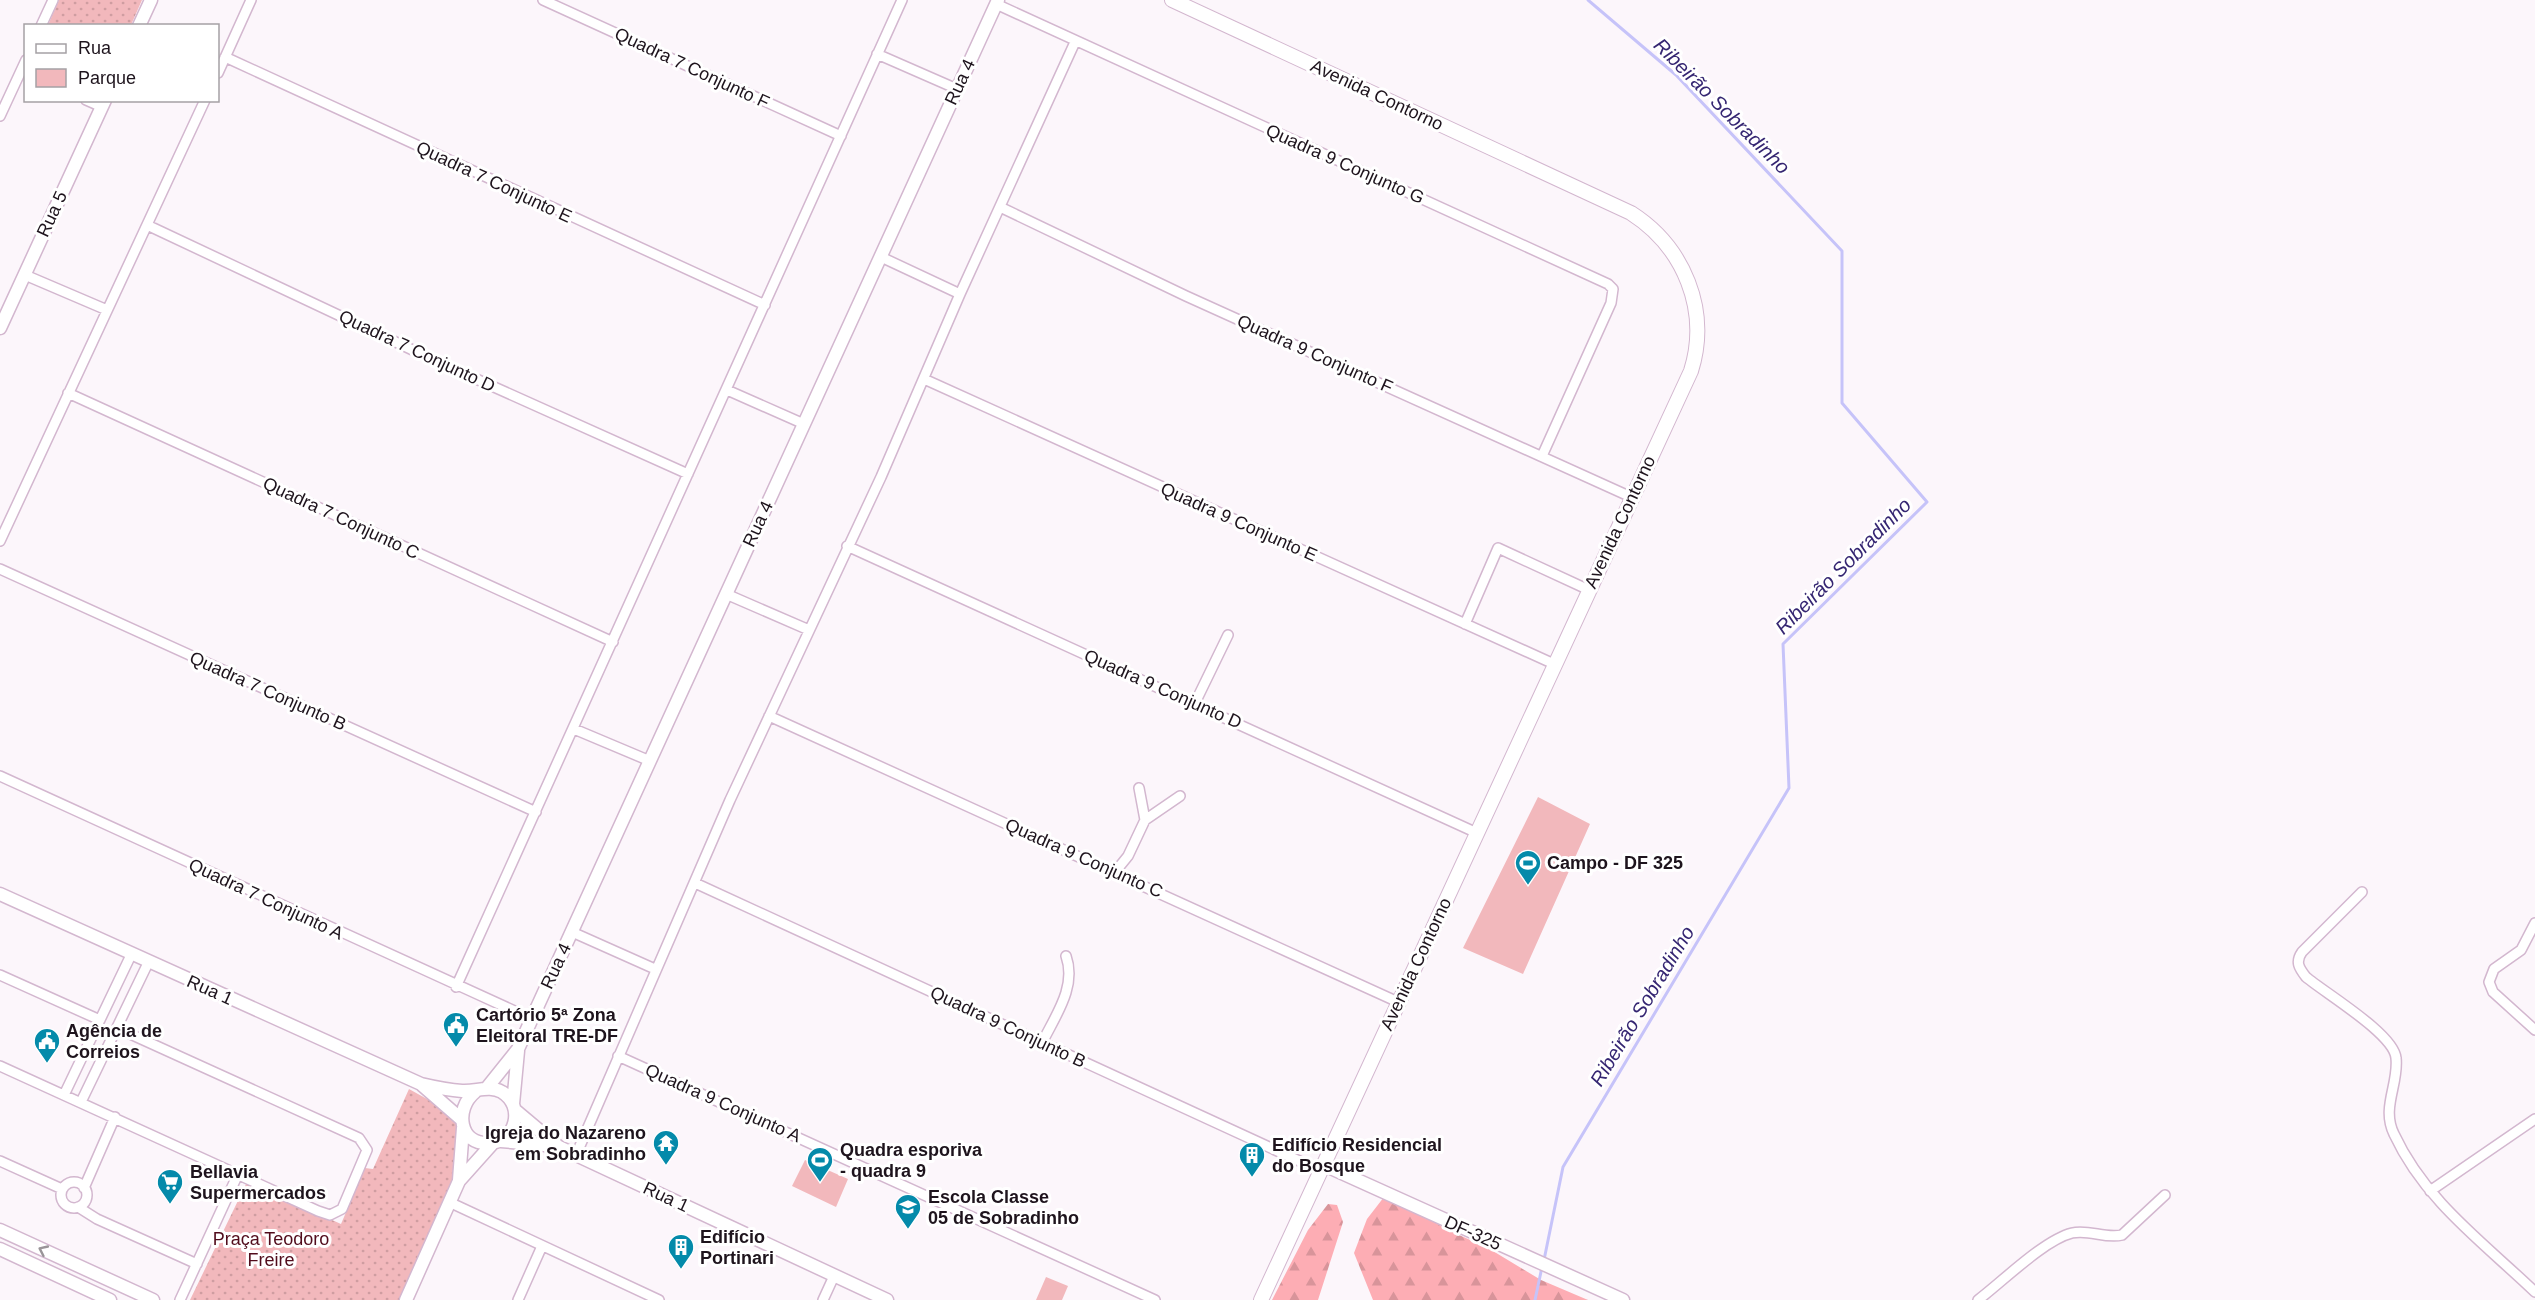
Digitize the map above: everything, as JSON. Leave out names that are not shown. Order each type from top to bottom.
[{"type":"main road","name":"Avenida Contorno","points":[[1172,0],[1631,213],[1655,231],[1676,256],[1691,289],[1698,333],[1691,371],[1261,1300]]},
{"type":"street","points":[[42,24],[53,0]]},
{"type":"street","points":[[140,24],[151,0]]},
{"type":"street","points":[[219,71],[251,0]]},
{"type":"street","name":"Quadra 7 Conjunto F","points":[[543,0],[841,136]]},
{"type":"street","points":[[456,987],[902,0]]},
{"type":"street","name":"Quadra 9 Conjunto G","points":[[997,2],[1075,42],[1599,279],[1613,289],[1611,303],[1542,456]]},
{"type":"street","name":"Rua 4","points":[[518,1049],[997,2]]},
{"type":"street","points":[[576,1155],[655,969],[1075,42]]},
{"type":"street","points":[[877,54],[957,89]]},
{"type":"street","name":"Quadra 7 Conjunto E","points":[[225,57],[765,305]]},
{"type":"street","points":[[0,116],[23,73]]},
{"type":"street","points":[[0,541],[204,102]]},
{"type":"street","name":"Rua 5","points":[[0,328],[103,104]]},
{"type":"street","name":"Quadra 9 Conjunto F","points":[[1000,207],[1186,297],[1631,497]]},
{"type":"street","name":"Quadra 7 Conjunto D","points":[[147,225],[436,361],[688,474]]},
{"type":"street","points":[[880,257],[960,294]]},
{"type":"street","points":[[25,275],[107,310]]},
{"type":"street","name":"Quadra 9 Conjunto E","points":[[924,379],[1554,664]]},
{"type":"street","points":[[727,390],[804,424]]},
{"type":"street","name":"Quadra 7 Conjunto C","points":[[68,393],[613,642]]},
{"type":"street","name":"Quadra 9 Conjunto D","points":[[847,546],[1477,833]]},
{"type":"street","points":[[1465,624],[1498,548],[1589,590]]},
{"type":"street","name":"Quadra 7 Conjunto B","points":[[0,569],[536,812]]},
{"type":"street","points":[[726,594],[809,630]]},
{"type":"street","points":[[1195,703],[1228,635]]},
{"type":"street","name":"Quadra 9 Conjunto C","points":[[769,716],[1398,1002]]},
{"type":"street","points":[[574,729],[650,761]]},
{"type":"street","name":"Quadra 7 Conjunto A","points":[[0,776],[456,987],[532,1019]]},
{"type":"street","points":[[1139,788],[1145,820]]},
{"type":"street","points":[[1115,872],[1128,856],[1145,820],[1180,796]]},
{"type":"street","name":"Quadra 9 Conjunto B","points":[[695,883],[1042,1043],[1322,1168]]},
{"type":"street","points":[[2362,892],[2302,952],[2298,962],[2299,968],[2306,977],[2374,1029],[2391,1045],[2396,1057],[2390,1095],[2390,1122],[2401,1147],[2430,1191],[2454,1219],[2535,1292]]},
{"type":"street","name":"Rua 1","points":[[0,894],[148,963],[421,1084]]},
{"type":"street","points":[[2535,923],[2520,950],[2494,969],[2489,982],[2493,992],[2535,1030]]},
{"type":"street","points":[[572,933],[655,969]]},
{"type":"street","points":[[64,1095],[131,955]]},
{"type":"street","points":[[1042,1043],[1068,989],[1070,976],[1066,956]]},
{"type":"street","points":[[81,1102],[148,963]]},
{"type":"street","points":[[0,975],[100,1020]]},
{"type":"street","points":[[115,990],[131,998]]},
{"type":"street","points":[[0,1066],[330,1215],[342,1209],[367,1150],[360,1138],[117,1028]]},
{"type":"street","points":[[459,1181],[464,1104],[518,1049]]},
{"type":"street","points":[[406,1300],[459,1181],[513,1128],[518,1049]]},
{"type":"street","name":"Quadra 9 Conjunto A","points":[[618,1056],[1155,1300]]},
{"type":"street","points":[[75,1072],[92,1080]]},
{"type":"street","points":[[421,1084],[502,1092],[514,1107],[559,1147]]},
{"type":"street","points":[[421,1084],[476,1141],[559,1147]]},
{"type":"street","points":[[84,1188],[115,1117]]},
{"type":"street","points":[[2430,1191],[2535,1119]]},
{"type":"street","name":"Rua 1","points":[[559,1147],[887,1300]]},
{"type":"street","points":[[0,1161],[62,1190]]},
{"type":"street","name":"DF-325","points":[[1322,1168],[1623,1300]]},
{"type":"street","points":[[180,1300],[238,1174]]},
{"type":"street","points":[[62,1190],[70,1183],[76,1182],[84,1188],[87,1197],[78,1207]]},
{"type":"street","points":[[62,1190],[63,1202],[67,1206],[78,1207],[97,1219],[197,1264]]},
{"type":"street","points":[[1978,1300],[2050,1242],[2074,1232],[2113,1237],[2122,1235],[2165,1196]]},
{"type":"street","points":[[449,1202],[659,1300]]},
{"type":"street","points":[[0,1230],[153,1300]]},
{"type":"street","points":[[518,1300],[542,1246]]},
{"type":"street","points":[[0,1249],[110,1300]]},
{"type":"street","points":[[69,1281],[67,1273],[76,1265]]},
{"type":"street","points":[[88,1290],[95,1285],[95,1274]]},
{"type":"street","points":[[824,1300],[834,1276]]},
{"type":"green space","points":[[59,0],[142,0],[131,24],[48,24]]},
{"type":"green space","name":"Campo - DF 325","points":[[1538,797],[1590,824],[1523,974],[1463,948]]},
{"type":"green space","name":"Praça Teodoro Freire","points":[[409,1089],[445,1109],[459,1128],[459,1176],[400,1300],[190,1300],[247,1182],[341,1224],[365,1168],[373,1169]]},
{"type":"green space","name":"Quadra esporiva - quadra 9","points":[[805,1160],[848,1179],[836,1207],[792,1186]]},
{"type":"green space","points":[[1384,1197],[1398,1201],[1448,1230],[1488,1248],[1541,1280],[1588,1300],[1373,1300],[1354,1253],[1367,1219]]},
{"type":"green space","points":[[1328,1204],[1337,1205],[1343,1222],[1318,1300],[1272,1300],[1308,1230]]},
{"type":"green space","points":[[1046,1277],[1068,1286],[1062,1300],[1036,1300]]},
{"type":"waterway","name":"Ribeirão Sobradinho","points":[[1544,1260],[1563,1167],[1789,788],[1783,644],[1927,502],[1842,403],[1842,251],[1676,75],[1588,0]]},
{"type":"waterway","name":"Ribeirão Sobradinho","points":[[1535,1300],[1542,1267]]},
{"type":"place","name":"Campo - DF 325","points":[[1528,886]]},
{"type":"place","name":"Cartório 5ª Zona Eleitoral TRE-DF","points":[[456,1048]]},
{"type":"place","name":"Agência de Correios","points":[[47,1064]]},
{"type":"place","name":"Igreja do Nazareno em Sobradinho","points":[[666,1166]]},
{"type":"place","name":"Edifício Residencial do Bosque","points":[[1252,1178]]},
{"type":"place","name":"Quadra esporiva - quadra 9","points":[[820,1183]]},
{"type":"place","name":"Bellavia Supermercados","points":[[170,1205]]},
{"type":"place","name":"Escola Classe 05 de Sobradinho","points":[[908,1230]]},
{"type":"place","name":"Edifício Portinari","points":[[681,1270]]}]
